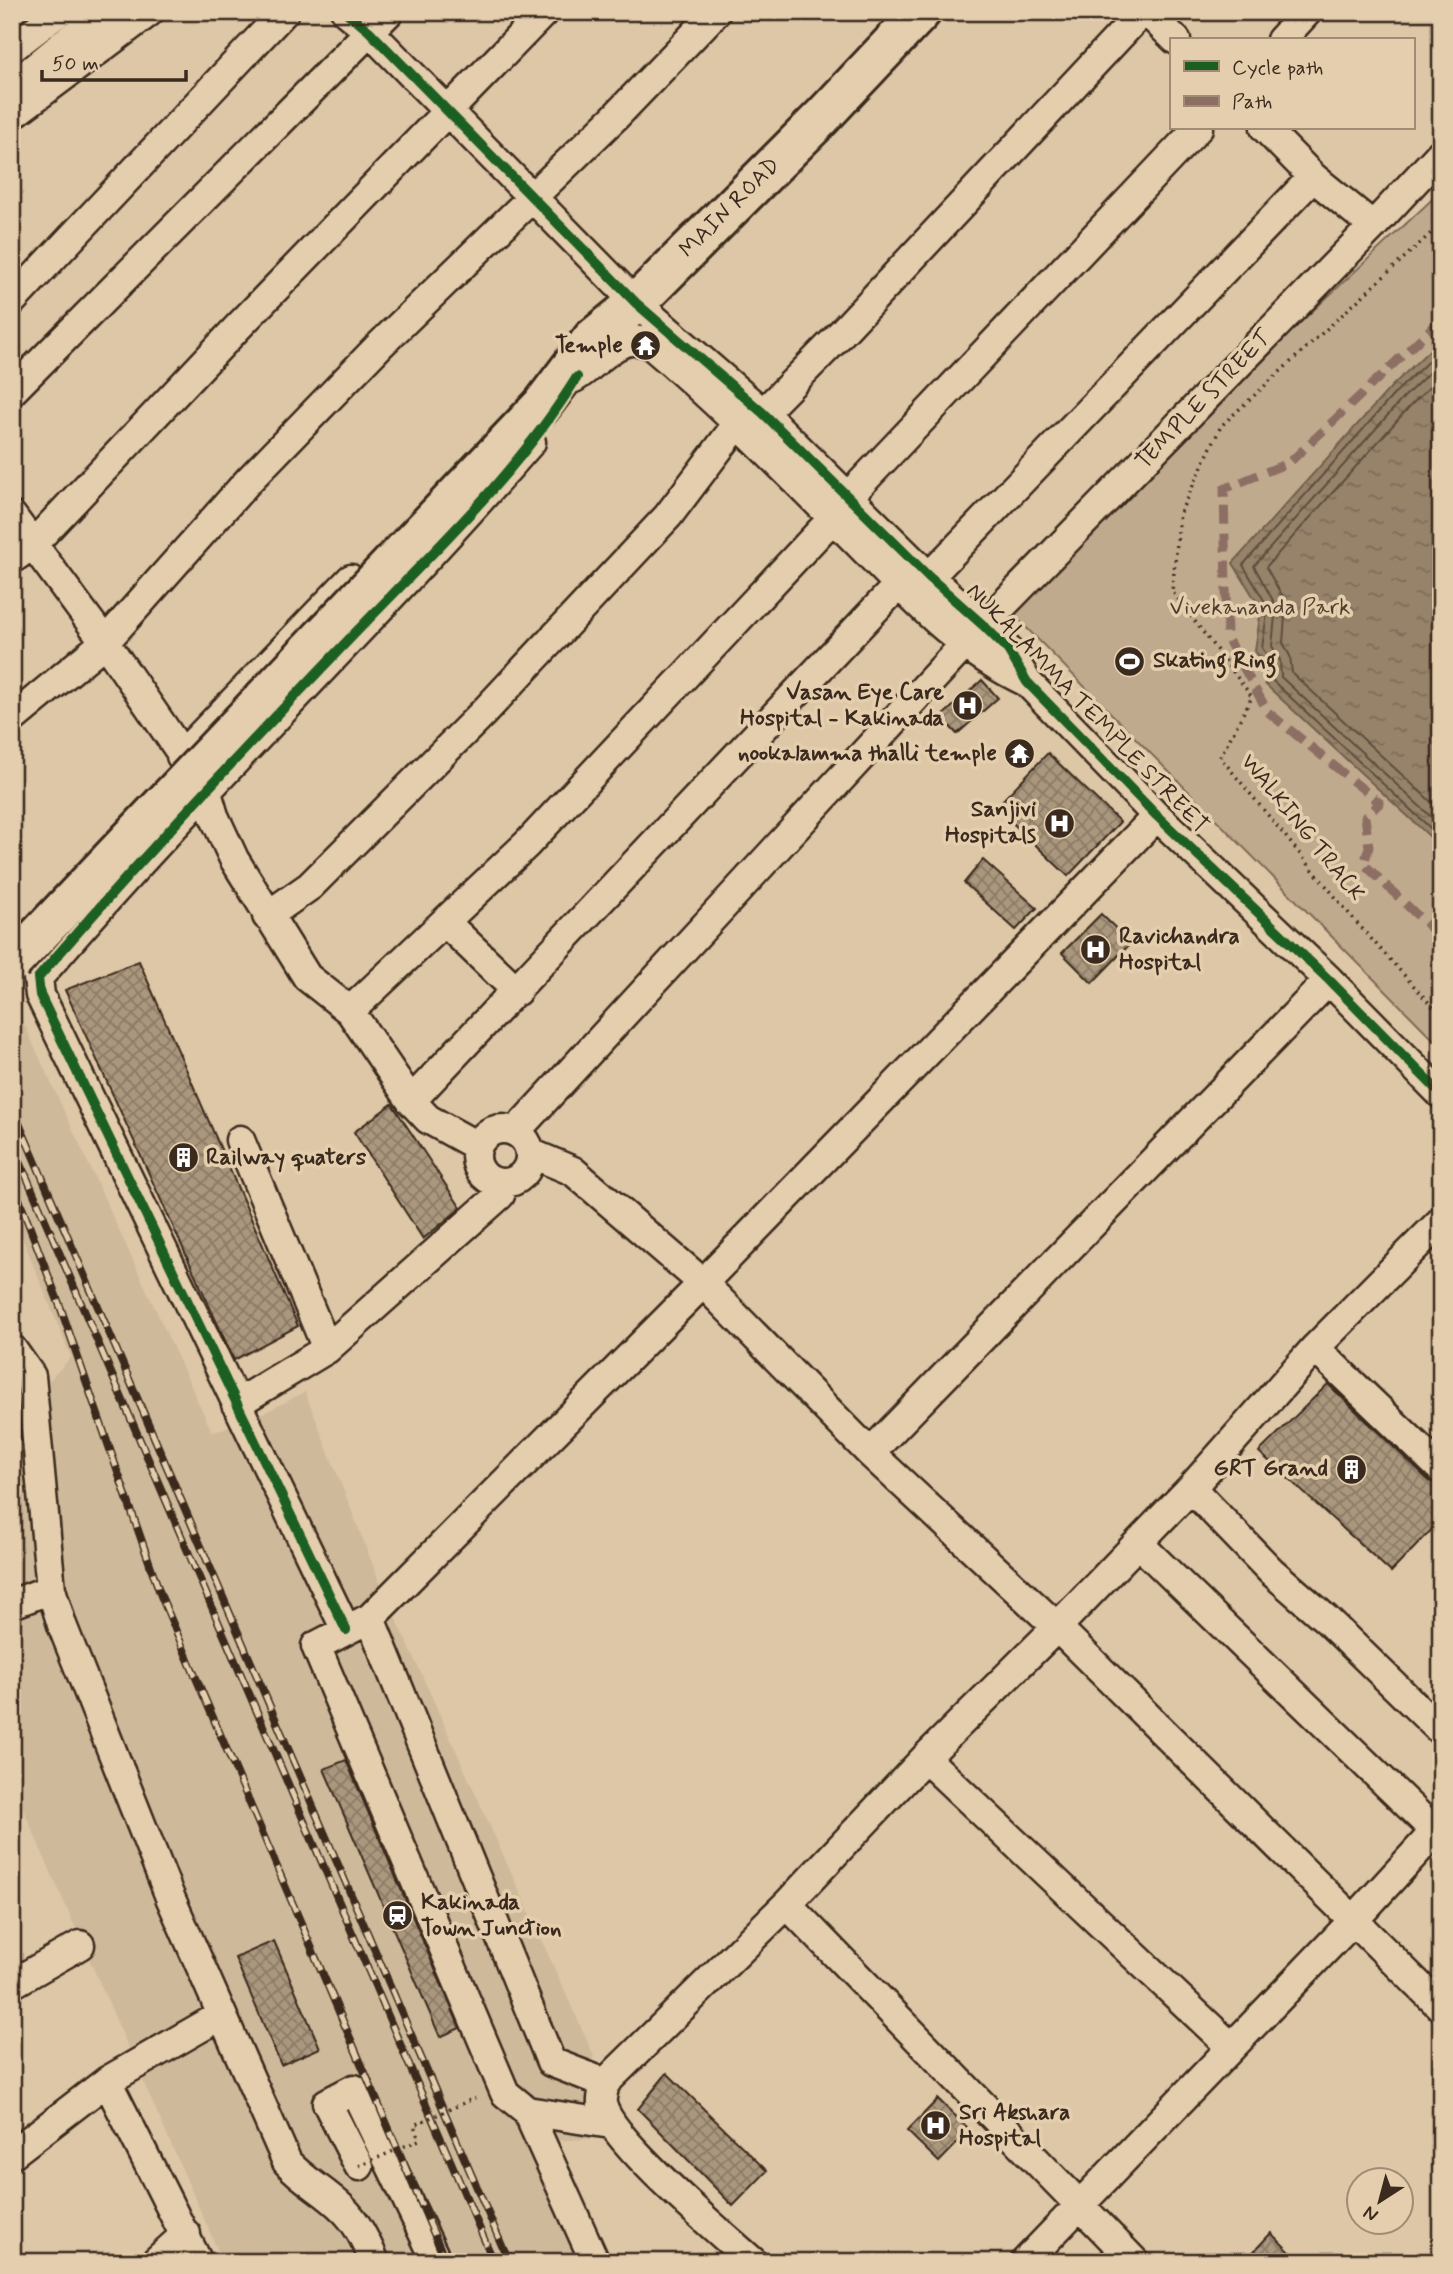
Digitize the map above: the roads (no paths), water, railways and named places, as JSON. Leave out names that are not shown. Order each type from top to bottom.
[{"type":"highway","name":"MAIN ROAD","points":[[12,963],[561,384],[592,339],[636,303],[822,117],[921,12]]},
{"type":"main road","points":[[12,91],[108,12]]},
{"type":"street","points":[[12,48],[59,12]]},
{"type":"street","points":[[12,115],[149,12]]},
{"type":"street","points":[[12,301],[284,12]]},
{"type":"street","name":"NUKALAMMA TEMPLE STREET","points":[[346,12],[379,22],[448,112],[841,508],[929,577],[974,635]]},
{"type":"street","points":[[23,552],[544,12]]},
{"type":"street","points":[[12,719],[105,642],[249,480],[531,197],[615,117],[716,12]]},
{"type":"street","points":[[267,916],[310,886],[484,712],[668,516],[751,418],[834,342],[1145,12],[1174,38]]},
{"type":"street","points":[[1283,38],[1307,12]]},
{"type":"street","points":[[12,391],[379,22]]},
{"type":"street","points":[[350,1011],[527,844],[1196,130]]},
{"type":"street","points":[[1267,130],[1313,177],[1373,226]]},
{"type":"street","name":"TEMPLE STREET","points":[[523,1143],[974,635],[1441,153]]},
{"type":"street","points":[[929,577],[1313,177]]},
{"type":"street","name":"NUKALAMMA TEMPLE STREET","points":[[561,384],[621,341],[636,338],[650,344],[751,418]]},
{"type":"street","points":[[181,756],[533,392],[561,384],[555,415],[465,519],[206,789],[38,978],[40,995],[236,1404],[358,1624],[551,2062],[605,2083]]},
{"type":"street","name":"NUKALAMMA TEMPLE STREET","points":[[841,508],[899,584],[974,635],[1008,650],[1027,682],[1157,816],[1329,980],[1441,1094]]},
{"type":"street","points":[[12,516],[23,552],[105,642],[206,789],[214,817],[234,859],[307,977],[350,1011],[411,1101],[428,1119],[477,1146]]},
{"type":"street","points":[[411,1101],[899,584]]},
{"type":"street","points":[[595,2262],[527,2111],[505,2093],[316,1646],[358,1624],[703,1283],[1157,816]]},
{"type":"street","points":[[446,923],[517,991]]},
{"type":"street","points":[[870,1453],[1329,980]]},
{"type":"street","points":[[523,1143],[526,1171],[513,1182],[504,1184],[486,1179],[480,1172],[475,1155],[477,1146],[482,1138],[498,1129],[523,1143],[573,1171],[703,1283],[870,1453],[1058,1627],[1441,2007]]},
{"type":"street","points":[[240,1140],[327,1349]]},
{"type":"street","points":[[236,1404],[327,1349],[500,1195],[504,1184]]},
{"type":"street","points":[[753,2262],[676,2193],[611,2124],[602,2103],[605,2083],[787,1903],[925,1758],[1058,1627],[1191,1488],[1315,1348],[1441,1221]]},
{"type":"street","points":[[1315,1348],[1441,1469]]},
{"type":"street","points":[[12,1349],[31,1376],[51,1589],[62,1625],[170,1897],[288,2162],[303,2180],[344,2209],[362,2234],[375,2262]]},
{"type":"street","points":[[1191,1488],[1271,1571],[1326,1619],[1441,1731]]},
{"type":"street","points":[[1024,2262],[1353,1921],[1438,1828],[1138,1543]]},
{"type":"street","points":[[12,1604],[51,1589]]},
{"type":"street","points":[[925,1758],[1230,2046]]},
{"type":"street","points":[[787,1903],[1135,2262]]},
{"type":"street","points":[[12,1984],[80,1945]]},
{"type":"street","points":[[12,2154],[107,2081],[222,2015]]},
{"type":"street","points":[[107,2081],[198,2262]]},
{"type":"street","points":[[359,2166],[327,2104],[354,2089],[437,2262]]},
{"type":"street","points":[[527,2111],[611,2124]]},
{"type":"street","points":[[155,2262],[186,2234]]},
{"type":"water","points":[[1441,339],[1441,847],[1265,684],[1265,665],[1255,651],[1261,609],[1233,563],[1392,386]]},
{"type":"railway","points":[[12,1107],[509,2262]]},
{"type":"railway","points":[[12,1143],[494,2262]]},
{"type":"railway","points":[[12,1181],[60,1306],[161,1596],[446,2262]]},
{"type":"place","name":"Temple","points":[[646,346]]},
{"type":"place","name":"Skating Ring","points":[[1130,661]]},
{"type":"place","name":"Vasan Eye Care Hospital - Kakinada","points":[[967,706]]},
{"type":"place","name":"nookalamma thalli temple","points":[[1020,754]]},
{"type":"place","name":"Sanjivi Hospitals","points":[[1059,823]]},
{"type":"place","name":"Ravichandra Hospital","points":[[1096,950]]},
{"type":"place","name":"Railway quaters","points":[[183,1158]]},
{"type":"place","name":"GRT Grand","points":[[1351,1469]]},
{"type":"place","name":"Kakinada Town Junction","points":[[398,1916]]},
{"type":"place","name":"Sri Akshara Hospital","points":[[936,2126]]},
{"type":"park label","name":"Vivekananda Park","points":[[1260,608]]}]
